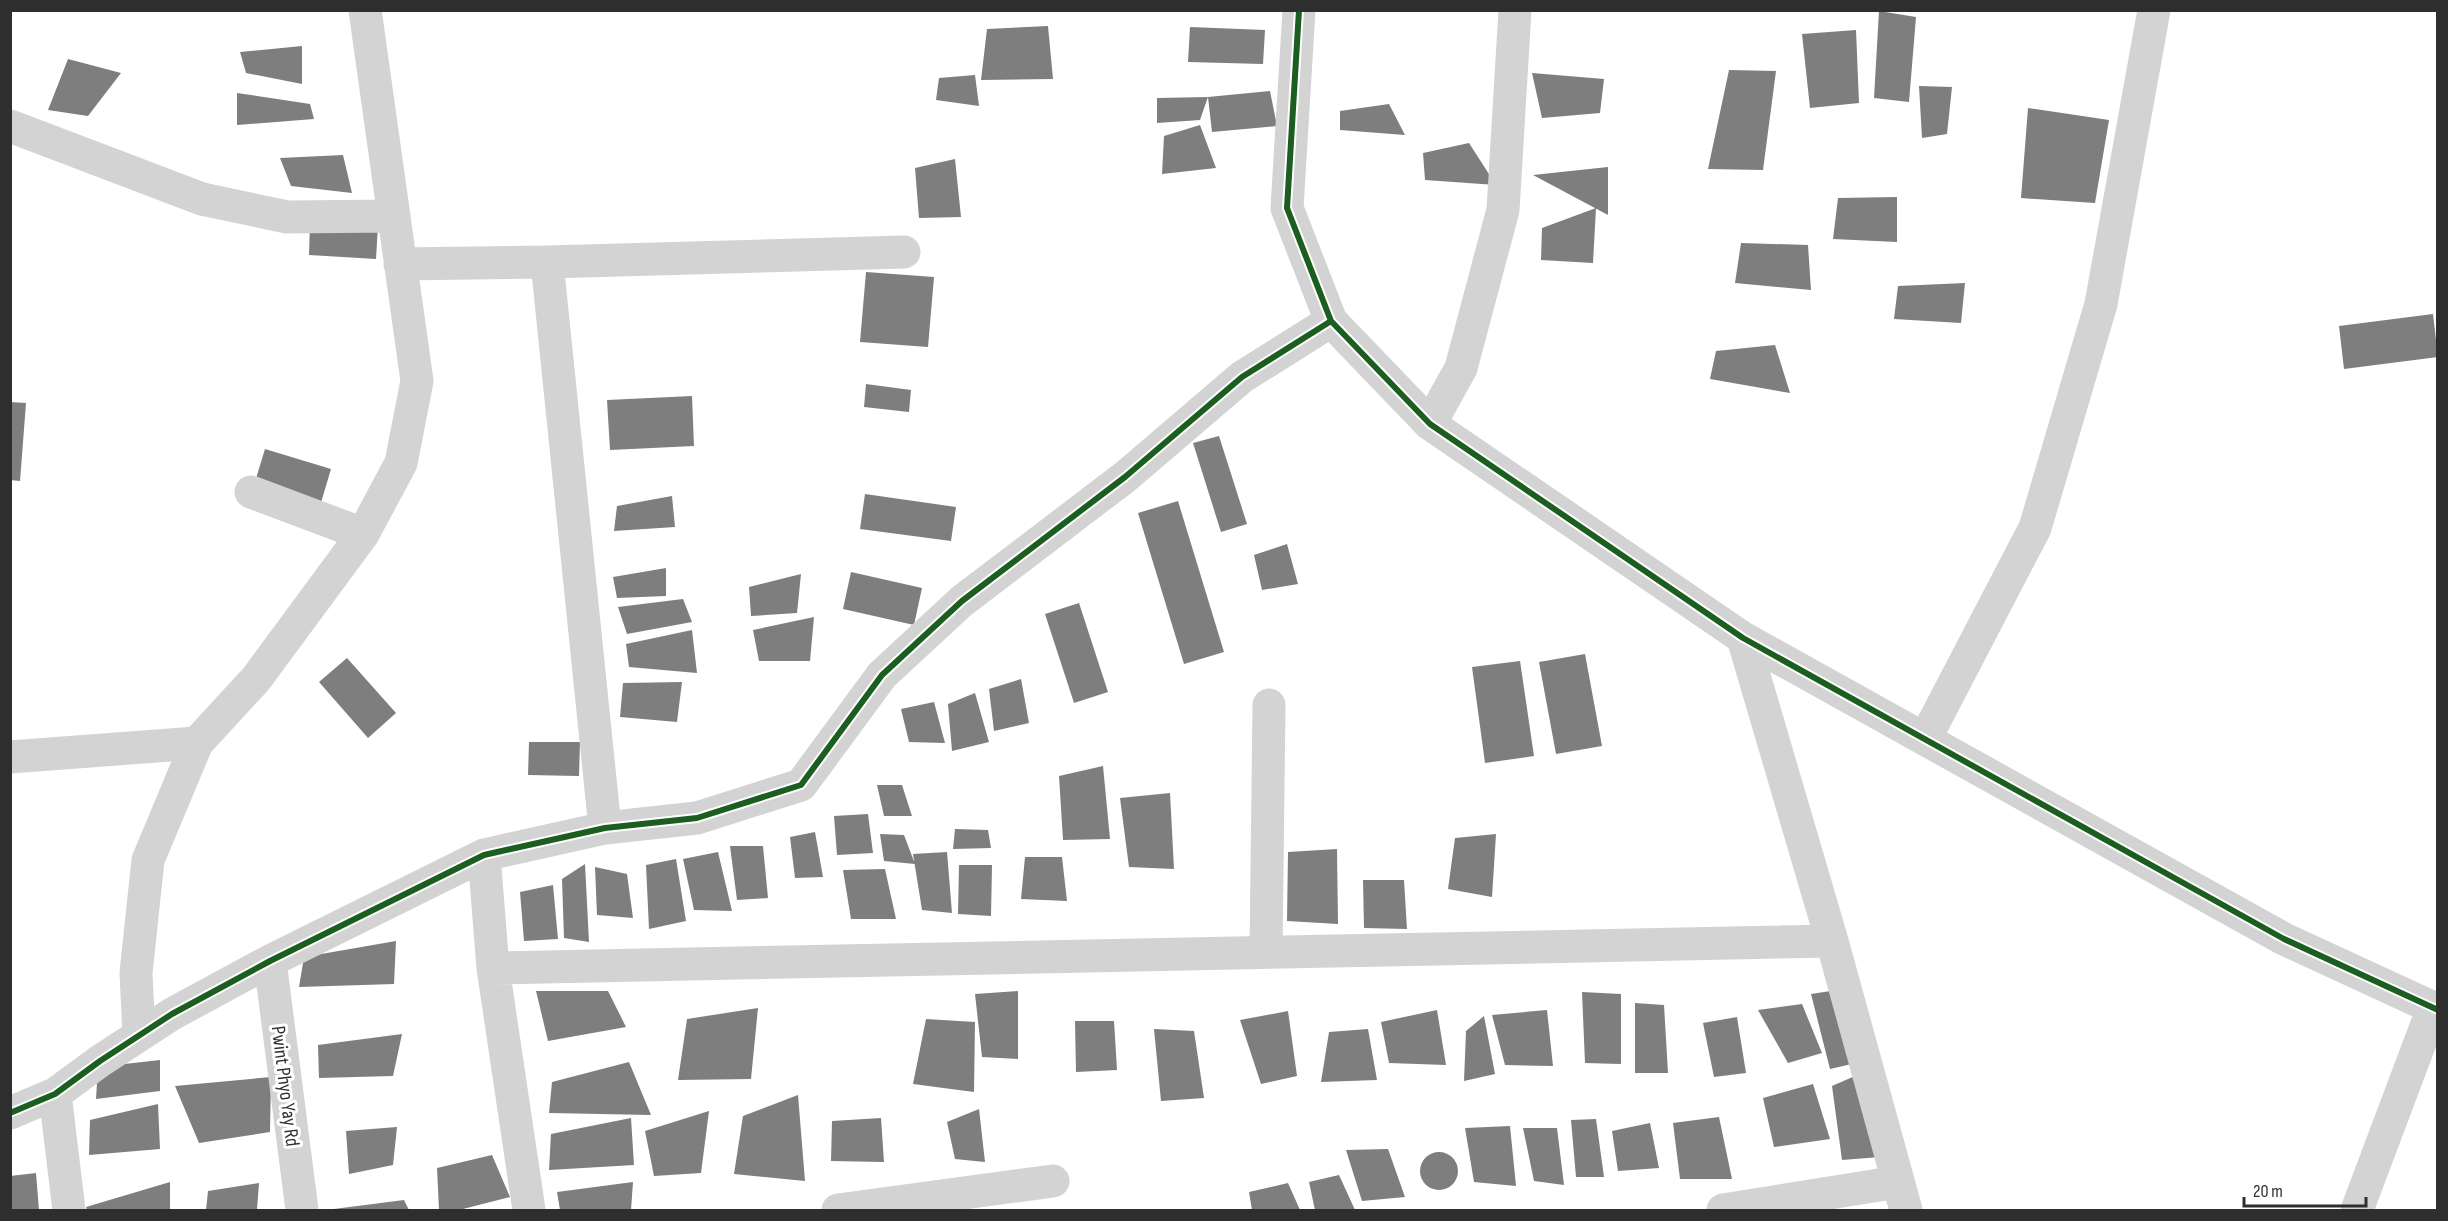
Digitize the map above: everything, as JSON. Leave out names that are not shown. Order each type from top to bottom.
[{"type":"street","points":[[139,1035],[136,973],[148,860],[197,743],[255,679],[363,534],[401,463],[417,381],[365,10]]},
{"type":"street","points":[[1430,424],[1461,368],[1503,210],[1515,10]]},
{"type":"street","points":[[1925,739],[2035,528],[2101,304],[2154,10]]},
{"type":"street","points":[[1304,12],[1287,208],[1332,321],[1430,424],[1743,638],[2284,939],[2435,1009],[2357,1210]]},
{"type":"street","points":[[10,126],[202,199],[287,217],[394,216]]},
{"type":"street","points":[[400,264],[904,252]]},
{"type":"street","points":[[547,262],[605,828]]},
{"type":"street","points":[[10,1113],[55,1094],[172,1014],[270,961],[484,855],[605,828],[697,818],[801,785],[882,675],[962,601],[1125,477],[1242,377],[1332,321]]},
{"type":"street","points":[[251,492],[363,534]]},
{"type":"street","points":[[1723,1210],[1902,1196],[1832,941],[1743,638]]},
{"type":"street","points":[[1266,952],[1269,705]]},
{"type":"street","points":[[10,757],[197,743]]},
{"type":"street","points":[[484,855],[493,968],[529,1210]]},
{"type":"street","points":[[493,968],[1832,941]]},
{"type":"street","name":"Pwint Phyo Yay Rd","points":[[270,961],[302,1210]]},
{"type":"street","points":[[55,1094],[69,1210]]},
{"type":"street","points":[[838,1210],[1053,1181]]},
{"type":"building","points":[[1879,11],[1916,17],[1909,102],[1874,98]]},
{"type":"building","points":[[1048,26],[1053,79],[981,80],[987,29]]},
{"type":"building","points":[[1190,27],[1265,30],[1263,64],[1188,62]]},
{"type":"building","points":[[1856,30],[1859,103],[1810,108],[1802,34]]},
{"type":"building","points":[[302,46],[302,84],[246,73],[240,52]]},
{"type":"building","points":[[68,59],[121,73],[88,116],[48,110]]},
{"type":"building","points":[[1729,70],[1776,71],[1763,170],[1708,169]]},
{"type":"building","points":[[1532,73],[1604,79],[1600,113],[1542,118]]},
{"type":"building","points":[[975,75],[979,106],[936,100],[939,78]]},
{"type":"building","points":[[1919,86],[1952,87],[1947,134],[1922,138]]},
{"type":"building","points":[[1270,91],[1277,126],[1212,132],[1208,97]]},
{"type":"building","points":[[237,93],[310,104],[314,119],[237,125]]},
{"type":"building","points":[[1208,97],[1200,120],[1157,123],[1157,98]]},
{"type":"building","points":[[1389,104],[1405,135],[1340,130],[1340,111]]},
{"type":"building","points":[[2028,108],[2109,120],[2095,203],[2021,198]]},
{"type":"building","points":[[1200,125],[1216,168],[1162,174],[1164,136]]},
{"type":"building","points":[[1469,143],[1496,185],[1425,180],[1423,153]]},
{"type":"building","points":[[343,155],[352,193],[291,186],[280,158]]},
{"type":"building","points":[[955,159],[961,217],[919,218],[915,168]]},
{"type":"building","points":[[1608,167],[1608,215],[1533,175]]},
{"type":"building","points":[[1897,197],[1897,242],[1833,239],[1838,198]]},
{"type":"building","points":[[1596,208],[1593,263],[1541,260],[1542,228]]},
{"type":"building","points":[[310,221],[378,225],[376,259],[309,255]]},
{"type":"building","points":[[1741,243],[1808,245],[1811,290],[1735,283]]},
{"type":"building","points":[[866,272],[934,277],[928,347],[860,342]]},
{"type":"building","points":[[1965,283],[1961,323],[1894,319],[1898,286]]},
{"type":"building","points":[[2433,314],[2438,357],[2344,369],[2339,326]]},
{"type":"building","points":[[1775,345],[1790,393],[1710,379],[1716,351]]},
{"type":"building","points":[[866,384],[911,390],[909,412],[864,407]]},
{"type":"building","points":[[692,396],[694,446],[610,450],[607,400]]},
{"type":"building","points":[[10,402],[26,403],[20,481],[10,480]]},
{"type":"building","points":[[1219,436],[1247,524],[1221,532],[1193,443]]},
{"type":"building","points":[[265,449],[331,469],[320,506],[254,485]]},
{"type":"building","points":[[865,494],[956,507],[951,541],[860,529]]},
{"type":"building","points":[[672,496],[675,527],[614,531],[617,506]]},
{"type":"building","points":[[1178,501],[1224,652],[1184,664],[1138,513]]},
{"type":"building","points":[[1287,544],[1298,584],[1262,590],[1254,555]]},
{"type":"building","points":[[666,568],[666,596],[617,598],[613,577]]},
{"type":"building","points":[[851,572],[922,588],[914,625],[843,609]]},
{"type":"building","points":[[801,574],[797,613],[751,616],[749,587]]},
{"type":"building","points":[[683,599],[692,622],[627,634],[618,607]]},
{"type":"building","points":[[1079,603],[1108,692],[1074,703],[1045,614]]},
{"type":"building","points":[[814,617],[810,661],[759,661],[753,630]]},
{"type":"building","points":[[692,630],[697,673],[629,667],[626,644]]},
{"type":"building","points":[[1585,654],[1602,746],[1556,754],[1539,662]]},
{"type":"building","points":[[347,658],[396,713],[368,738],[319,682]]},
{"type":"building","points":[[1520,661],[1534,756],[1485,763],[1472,667]]},
{"type":"building","points":[[1021,679],[1029,723],[994,731],[989,689]]},
{"type":"building","points":[[682,682],[677,722],[620,717],[623,683]]},
{"type":"building","points":[[975,693],[989,742],[952,751],[948,704]]},
{"type":"building","points":[[934,702],[945,743],[909,742],[901,709]]},
{"type":"building","points":[[529,742],[580,742],[579,776],[528,775]]},
{"type":"building","points":[[1103,766],[1110,839],[1063,840],[1059,776]]},
{"type":"building","points":[[877,785],[902,785],[912,816],[884,816]]},
{"type":"building","points":[[1170,793],[1174,869],[1129,867],[1120,798]]},
{"type":"building","points":[[868,814],[873,853],[837,855],[834,816]]},
{"type":"building","points":[[955,829],[988,830],[991,848],[953,849]]},
{"type":"building","points":[[815,832],[823,877],[795,878],[790,837]]},
{"type":"building","points":[[880,834],[904,835],[915,864],[884,861]]},
{"type":"building","points":[[1496,834],[1492,897],[1448,889],[1455,838]]},
{"type":"building","points":[[730,846],[763,846],[768,898],[737,900]]},
{"type":"building","points":[[1337,849],[1338,924],[1287,921],[1288,852]]},
{"type":"building","points":[[718,852],[732,911],[694,910],[683,859]]},
{"type":"building","points":[[947,852],[952,913],[922,910],[913,854]]},
{"type":"building","points":[[1025,857],[1062,857],[1067,901],[1021,899]]},
{"type":"building","points":[[676,859],[686,921],[649,929],[646,865]]},
{"type":"building","points":[[585,864],[589,942],[564,938],[562,879]]},
{"type":"building","points":[[959,865],[992,865],[991,916],[958,914]]},
{"type":"building","points":[[595,867],[627,874],[633,918],[597,915]]},
{"type":"building","points":[[885,869],[896,919],[851,919],[843,870]]},
{"type":"building","points":[[1363,880],[1404,880],[1407,929],[1364,928]]},
{"type":"building","points":[[553,885],[558,939],[524,941],[520,892]]},
{"type":"building","points":[[396,941],[394,984],[299,987],[304,957]]},
{"type":"building","points":[[1837,990],[1856,1063],[1830,1069],[1811,994]]},
{"type":"building","points":[[536,991],[608,991],[626,1027],[548,1041]]},
{"type":"building","points":[[1018,991],[1018,1059],[982,1057],[975,994]]},
{"type":"building","points":[[1582,992],[1621,994],[1621,1064],[1585,1063]]},
{"type":"building","points":[[1635,1003],[1664,1005],[1668,1073],[1635,1073]]},
{"type":"building","points":[[1802,1004],[1822,1053],[1788,1063],[1758,1010]]},
{"type":"building","points":[[758,1008],[751,1079],[678,1080],[687,1019]]},
{"type":"building","points":[[1437,1010],[1446,1065],[1389,1063],[1381,1022]]},
{"type":"building","points":[[1547,1010],[1553,1066],[1505,1065],[1492,1015]]},
{"type":"building","points":[[1288,1011],[1297,1076],[1261,1084],[1240,1020]]},
{"type":"building","points":[[1484,1016],[1495,1074],[1464,1081],[1466,1031]]},
{"type":"building","points":[[1737,1017],[1746,1073],[1714,1077],[1703,1023]]},
{"type":"building","points":[[926,1019],[975,1022],[974,1092],[913,1084]]},
{"type":"building","points":[[1075,1021],[1114,1021],[1117,1070],[1076,1072]]},
{"type":"building","points":[[1154,1029],[1194,1031],[1204,1098],[1161,1101]]},
{"type":"building","points":[[1368,1029],[1377,1080],[1321,1082],[1329,1032]]},
{"type":"building","points":[[402,1034],[393,1076],[319,1078],[318,1045]]},
{"type":"building","points":[[160,1060],[160,1091],[96,1099],[98,1067]]},
{"type":"building","points":[[629,1062],[651,1115],[549,1113],[552,1082]]},
{"type":"building","points":[[1864,1072],[1880,1157],[1842,1160],[1832,1086]]},
{"type":"building","points":[[271,1077],[270,1132],[199,1143],[175,1086]]},
{"type":"building","points":[[1813,1084],[1830,1139],[1774,1147],[1763,1098]]},
{"type":"building","points":[[798,1095],[805,1181],[734,1174],[743,1116]]},
{"type":"building","points":[[158,1104],[160,1149],[89,1155],[90,1120]]},
{"type":"building","points":[[979,1109],[985,1162],[955,1159],[947,1122]]},
{"type":"building","points":[[709,1111],[701,1173],[654,1176],[645,1131]]},
{"type":"building","points":[[1719,1117],[1732,1179],[1680,1179],[1673,1123]]},
{"type":"building","points":[[631,1118],[634,1165],[549,1170],[551,1134]]},
{"type":"building","points":[[881,1118],[884,1162],[831,1161],[832,1121]]},
{"type":"building","points":[[1596,1119],[1604,1177],[1576,1177],[1571,1120]]},
{"type":"building","points":[[1650,1123],[1659,1168],[1618,1171],[1612,1131]]},
{"type":"building","points":[[1510,1126],[1516,1186],[1474,1182],[1465,1128]]},
{"type":"building","points":[[397,1127],[393,1165],[349,1174],[346,1131]]},
{"type":"building","points":[[1523,1128],[1557,1128],[1564,1185],[1534,1181]]},
{"type":"building","points":[[1388,1149],[1405,1197],[1362,1201],[1346,1150]]},
{"type":"building","points":[[1439,1152],[1452,1158],[1458,1171],[1452,1184],[1439,1190],[1426,1184],[1420,1171],[1426,1158]]},
{"type":"building","points":[[492,1155],[510,1197],[459,1210],[439,1210],[437,1168]]},
{"type":"building","points":[[36,1173],[39,1210],[10,1210],[10,1176]]},
{"type":"building","points":[[1339,1175],[1355,1210],[1315,1210],[1309,1182]]},
{"type":"building","points":[[170,1182],[170,1210],[87,1210],[86,1207]]},
{"type":"building","points":[[633,1182],[631,1210],[560,1210],[557,1192]]},
{"type":"building","points":[[259,1183],[257,1210],[206,1210],[208,1191]]},
{"type":"building","points":[[1288,1183],[1300,1210],[1252,1210],[1249,1192]]},
{"type":"building","points":[[404,1200],[409,1210],[334,1209]]},
{"type":"cycle path","points":[[1299,10],[1287,208],[1331,321],[1430,424],[1743,638],[2284,939],[2438,1010]]},
{"type":"cycle path","points":[[10,1113],[55,1094],[100,1061],[172,1014],[270,961],[484,855],[605,828],[697,818],[801,785],[882,675],[962,601],[1125,477],[1242,377],[1331,321]]}]
